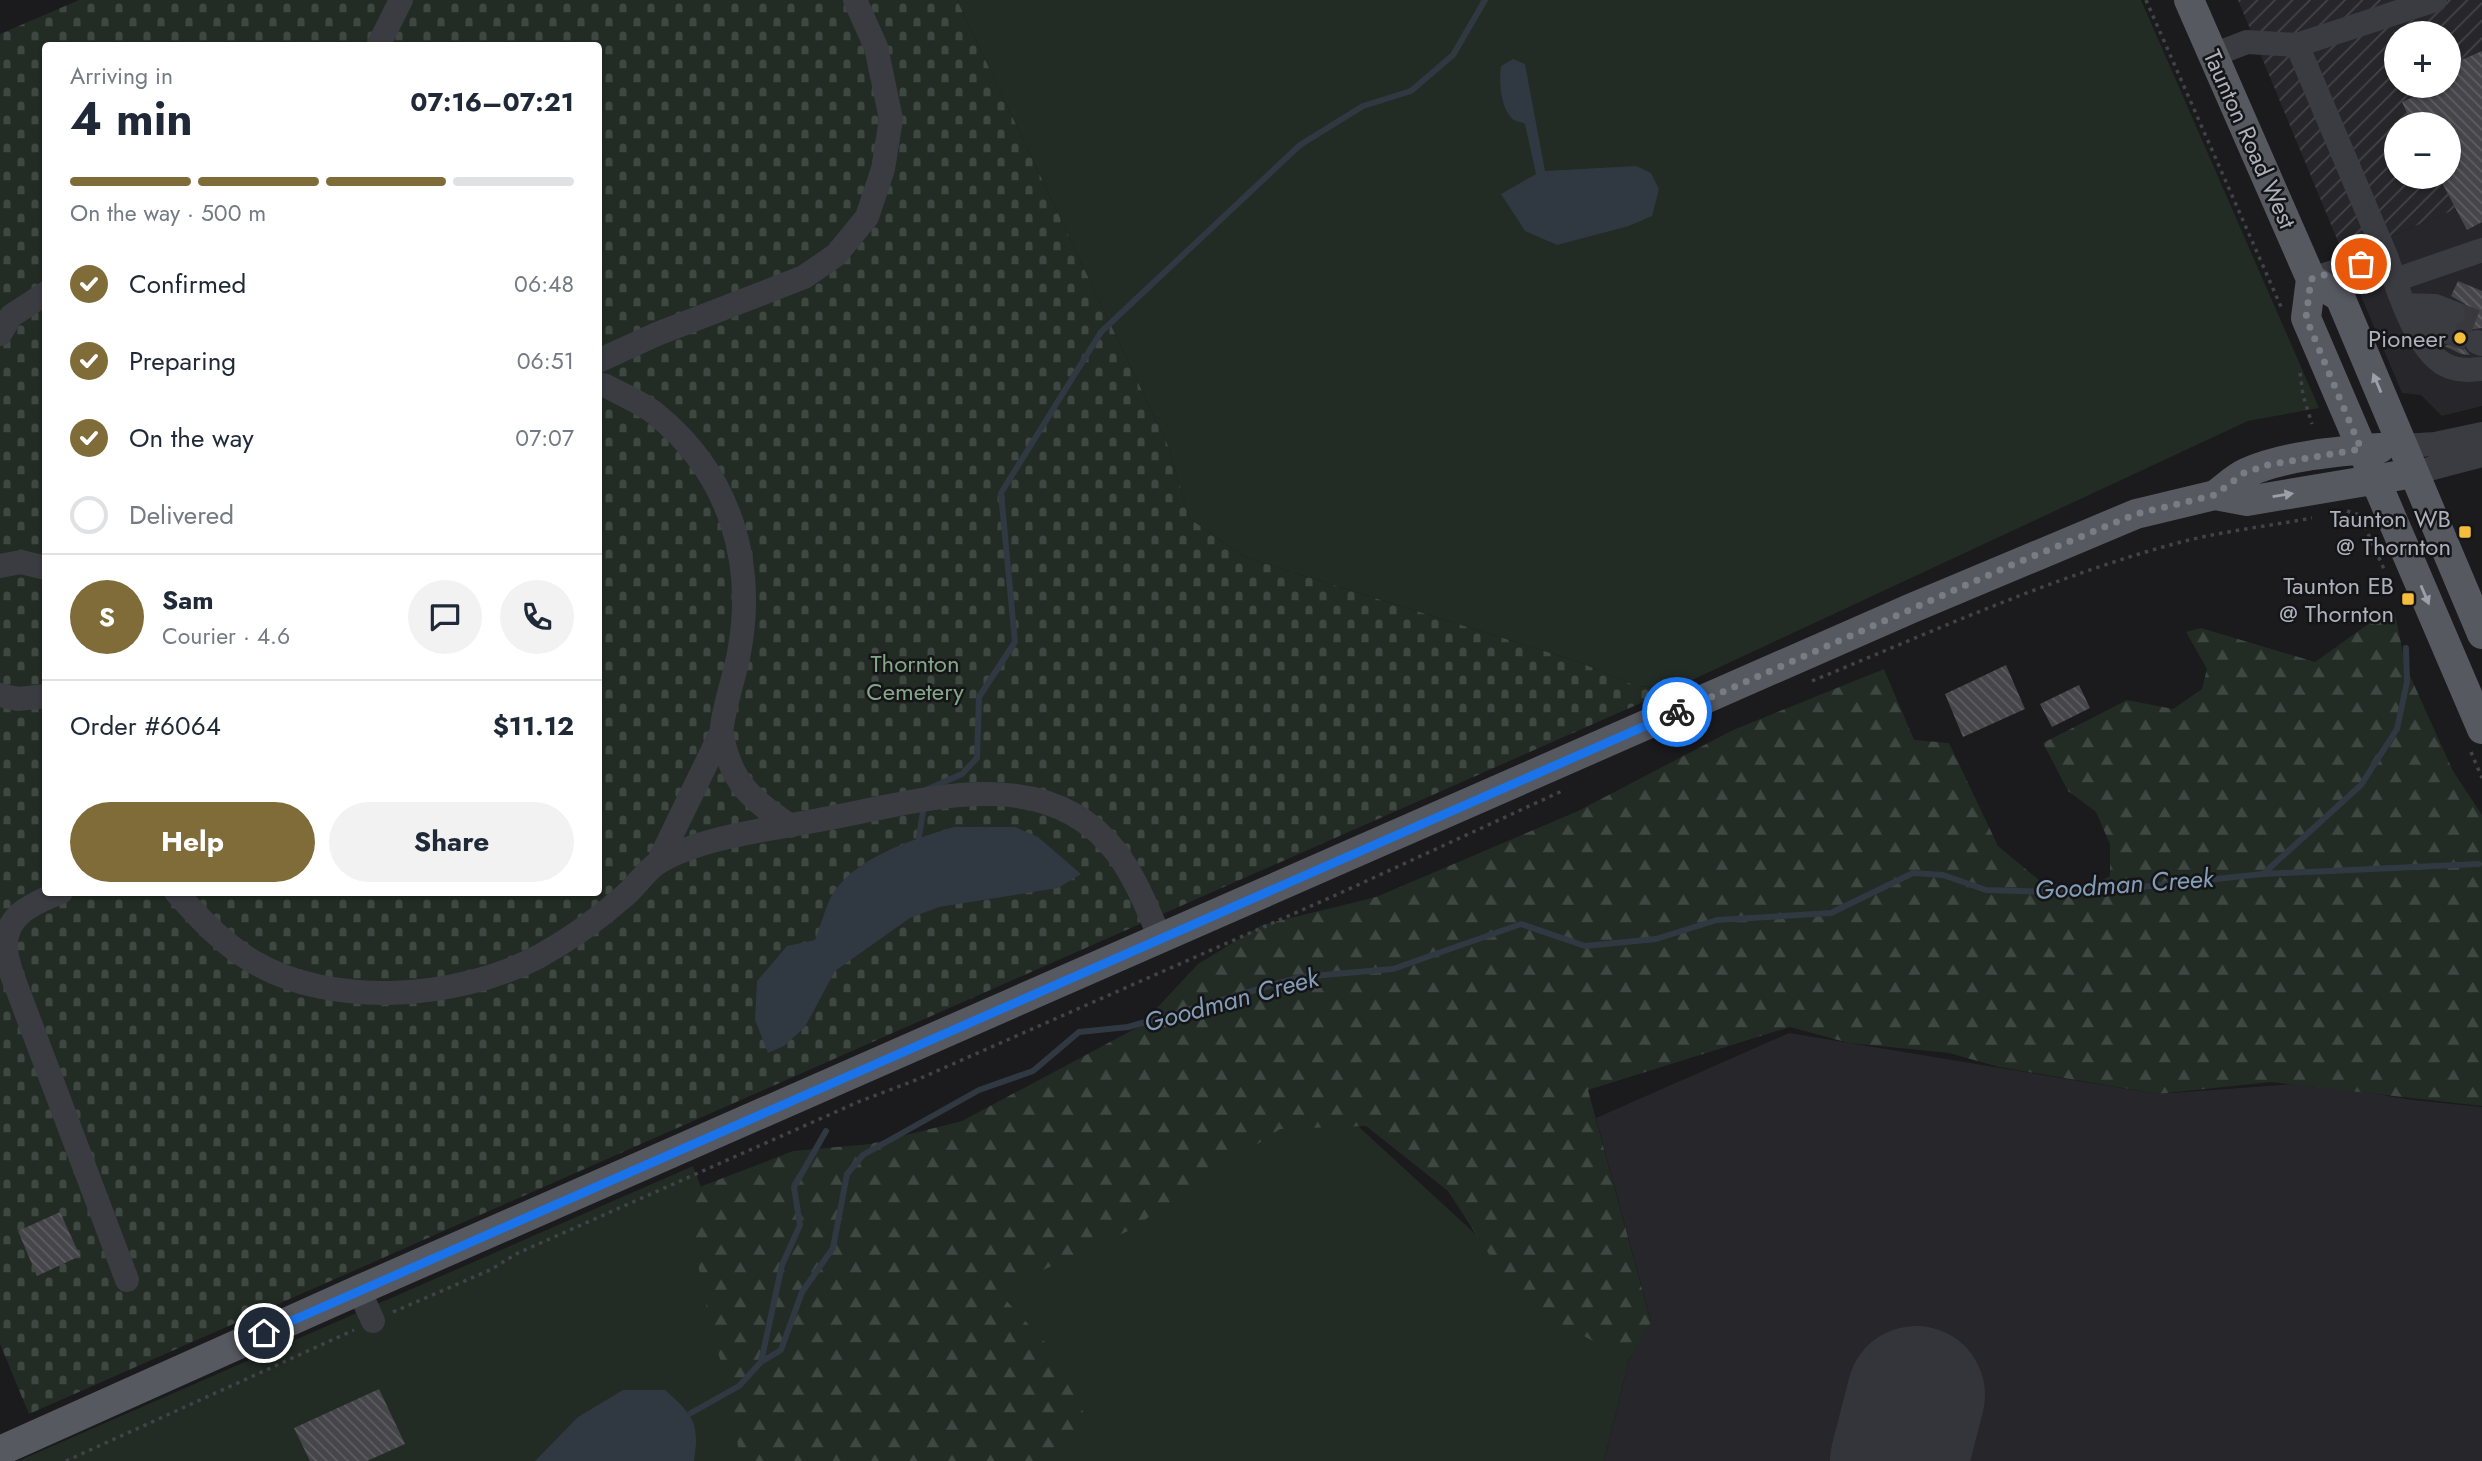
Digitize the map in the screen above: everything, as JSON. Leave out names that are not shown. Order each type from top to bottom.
[{"type":"main road","name":"Taunton Road West","points":[[2189,0],[2311,279]]},
{"type":"main road","points":[[2482,634],[2340,297],[2311,279],[2306,318],[2482,729]]},
{"type":"main road","points":[[0,1451],[359,1290],[2007,567],[2136,514],[2215,495],[2244,473],[2267,465],[2361,449],[2408,460]]},
{"type":"main road","points":[[2215,495],[2247,501],[2375,480],[2408,460]]},
{"type":"street","points":[[380,42],[401,0]]},
{"type":"street","points":[[602,359],[657,334],[804,277],[836,255],[867,217],[883,169],[891,119],[876,47],[855,0]]},
{"type":"street","points":[[2213,55],[2248,42],[2297,45],[2435,0]]},
{"type":"street","points":[[2297,45],[2407,311],[2430,352],[2447,367],[2465,371],[2482,369]]},
{"type":"street","points":[[2395,280],[2482,250]]},
{"type":"street","points":[[2311,279],[2386,256]]},
{"type":"street","points":[[0,334],[11,317],[42,296]]},
{"type":"street","points":[[2407,311],[2449,322]]},
{"type":"street","points":[[179,896],[208,929],[253,962],[302,983],[357,993],[408,992],[464,984],[538,957],[624,897],[658,863],[721,733],[740,651],[742,562],[737,532],[730,512],[711,475],[695,453],[656,414],[602,385]]},
{"type":"street","points":[[2408,460],[2435,444],[2482,434]]},
{"type":"street","points":[[2408,460],[2482,455]]},
{"type":"street","points":[[0,566],[21,562],[42,567]]},
{"type":"street","points":[[0,695],[18,699],[42,696]]},
{"type":"street","points":[[721,733],[733,772],[743,789],[790,826]]},
{"type":"street","points":[[658,863],[729,837],[939,797],[990,793],[1028,796],[1061,807],[1093,826],[1117,853],[1135,882],[1161,940]]},
{"type":"street","points":[[53,896],[21,911],[9,927],[6,947],[12,975],[127,1280]]},
{"type":"street","points":[[359,1290],[373,1321]]},
{"type":"path","points":[[2146,0],[2284,312]]},
{"type":"path","points":[[2300,363],[2303,395],[2312,424]]},
{"type":"path","points":[[2337,512],[2347,511],[2365,517]]},
{"type":"path","points":[[1805,685],[2021,594],[2122,559],[2184,541],[2319,516]]},
{"type":"path","points":[[66,1461],[491,1270],[530,1247],[858,1101],[921,1078],[1336,895],[1573,786]]},
{"type":"shaded area","points":[[2238,0],[2482,0],[2482,198],[2344,256]]},
{"type":"shaded area","points":[[1513,59],[1525,64],[1545,171],[1636,166],[1651,173],[1659,189],[1652,216],[1629,226],[1557,245],[1525,231],[1501,194],[1536,174],[1525,124],[1509,115],[1501,94],[1501,66]]},
{"type":"shaded area","points":[[2482,198],[2482,406],[2442,416],[2421,395],[2402,393],[2344,256]]},
{"type":"shaded area","points":[[954,827],[1015,827],[1038,837],[1081,874],[1058,888],[939,907],[910,918],[835,971],[805,1027],[784,1046],[768,1053],[755,1020],[757,981],[787,946],[815,940],[830,899],[839,885],[852,873],[884,852]]},
{"type":"shaded area","points":[[1789,1033],[2158,1094],[2308,1083],[2413,1100],[2482,1107],[2482,1461],[1604,1461],[1629,1360],[1651,1321],[1596,1118]]},
{"type":"shaded area","points":[[623,1390],[665,1390],[682,1406],[695,1428],[694,1461],[535,1461],[578,1417]]},
{"type":"green space","name":"Thornton Cemetery","points":[[79,0],[957,0],[1169,448],[1189,518],[1244,557],[1576,661],[1636,686],[1675,688],[29,1414],[0,1344],[0,34]]},
{"type":"green space","points":[[957,0],[2141,0],[2319,408],[2248,421],[1675,688],[1636,686],[1576,661],[1244,557],[1189,518],[1169,448]]},
{"type":"green space","points":[[2394,610],[2406,667],[2453,771],[2482,815],[2482,1106],[2271,1082],[2158,1094],[1999,1067],[1949,1053],[1849,1043],[1790,1027],[1588,1090],[1651,1322],[1629,1360],[1520,1302],[1448,1191],[1366,1126],[1280,1129],[1128,1231],[1043,1270],[1003,1297],[1066,1365],[1089,1429],[1050,1461],[740,1461],[730,1391],[711,1330],[687,1208],[702,1186],[793,1151],[870,1144],[962,1121],[1140,1026],[1198,964],[1262,925],[1376,897],[1578,811],[1733,730],[1884,669],[1914,740],[1949,743],[1998,846],[2040,881],[2088,888],[2110,876],[2110,844],[2096,812],[2068,791],[2043,743],[2127,700],[2173,709],[2202,689],[2207,669],[2186,632],[2201,628],[2315,662],[2371,622]]},
{"type":"green space","points":[[1333,1103],[1531,1285],[1629,1360],[1604,1461],[18,1461],[693,1166],[770,1366],[974,1260]]},
{"type":"building","points":[[2482,51],[2482,222],[2467,230],[2445,189],[2461,189],[2461,112],[2407,112],[2402,102],[2411,98],[2461,98],[2461,60]]},
{"type":"building","points":[[2458,281],[2482,291],[2482,328],[2468,330],[2463,337],[2462,345],[2470,355],[2461,354],[2445,346],[2455,342],[2459,336],[2459,326],[2467,318],[2465,304],[2451,296]]},
{"type":"building","points":[[2006,665],[2025,709],[1963,737],[1945,694]]},
{"type":"building","points":[[2079,685],[2090,708],[2052,727],[2040,704]]},
{"type":"building","points":[[60,1212],[80,1256],[37,1276],[18,1231]]},
{"type":"building","points":[[379,1389],[405,1444],[367,1461],[310,1461],[294,1428]]},
{"type":"waterway","points":[[928,789],[962,774],[977,758],[979,697],[1015,642],[1001,493],[1101,332],[1300,145],[1363,106],[1411,91],[1453,55],[1485,0]]},
{"type":"waterway","points":[[2263,874],[2361,785],[2397,729],[2407,682],[2406,648]]},
{"type":"waterway","points":[[919,837],[924,805]]},
{"type":"waterway","name":"Goodman Creek","points":[[691,1413],[739,1386],[761,1362],[781,1350],[802,1292],[833,1248],[847,1174],[863,1155],[979,1090],[1033,1071],[1079,1032],[1128,1027],[1300,977],[1393,969],[1521,924],[1585,946],[1656,939],[1717,920],[1831,913],[1913,873],[1943,875],[1986,890],[2084,893],[2263,874],[2479,864]]},
{"type":"waterway","points":[[761,1362],[782,1265],[800,1225],[794,1187],[826,1131]]},
{"type":"runway","points":[[1899,1461],[1916,1395]]},
{"type":"tunnel","points":[[2453,313],[2482,324]]},
{"type":"tunnel","points":[[2445,331],[2477,342]]},
{"type":"way so far","points":[[1677,712],[2007,567],[2136,514],[2215,495],[2244,473],[2267,465],[2361,449],[2306,318],[2311,279],[2361,264]]},
{"type":"place","name":"Pioneer","points":[[2460,338]]},
{"type":"place","name":"Taunton WB @ Thornton","points":[[2465,532]]},
{"type":"place","name":"Taunton EB @ Thornton","points":[[2408,599]]},
{"type":"route","points":[[264,1333],[1677,712]]}]
